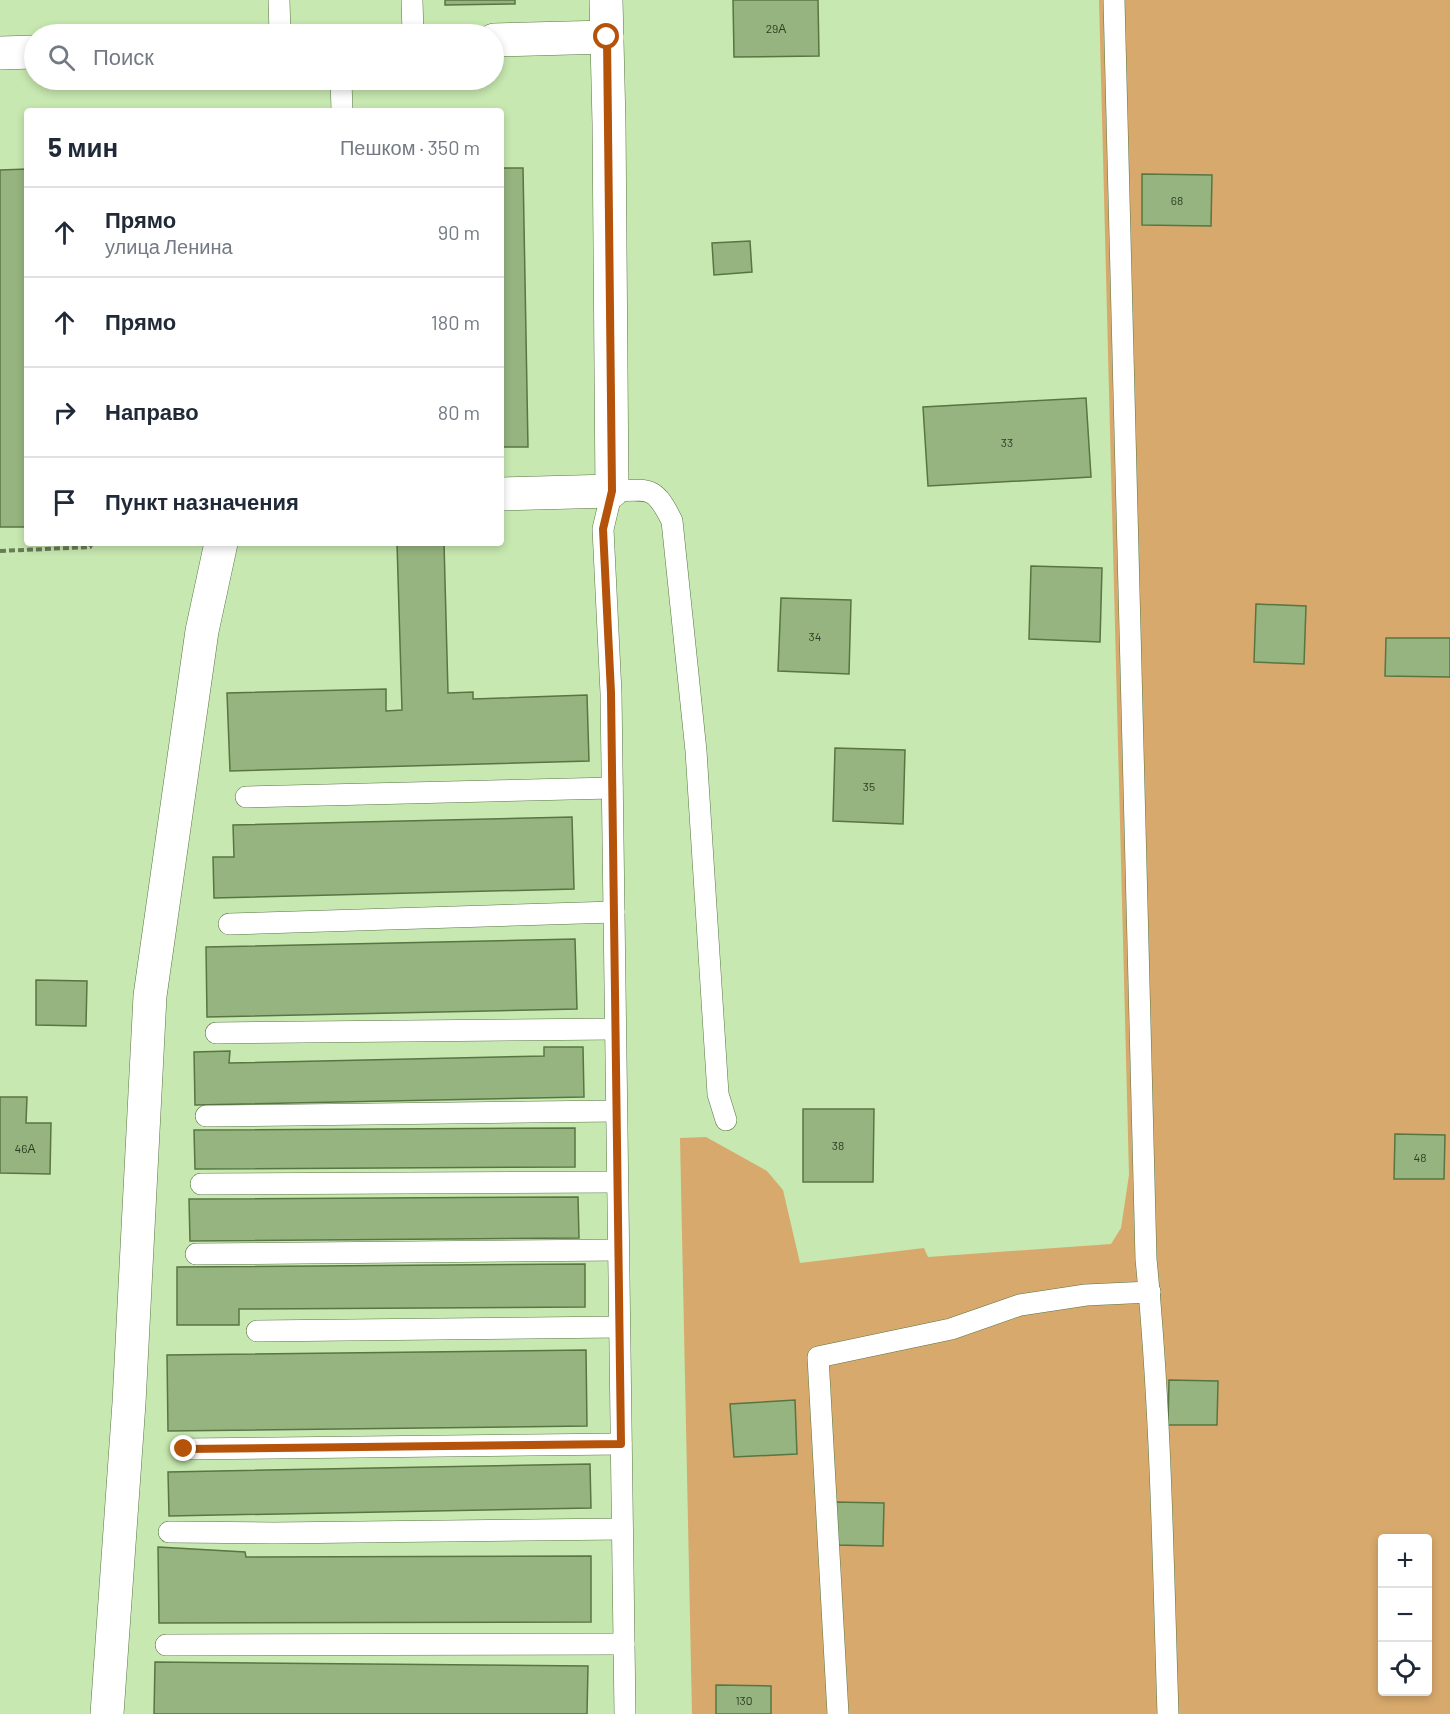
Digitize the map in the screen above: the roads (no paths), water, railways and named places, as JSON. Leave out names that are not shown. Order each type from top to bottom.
[{"type":"street","points":[[504,494],[612,491],[606,0]]},
{"type":"street","points":[[504,40],[607,37]]},
{"type":"street","points":[[0,53],[24,52]]},
{"type":"street","points":[[107,1714],[129,1403],[150,996],[202,631],[219,546]]},
{"type":"lane","points":[[279,0],[280,24]]},
{"type":"lane","points":[[412,0],[413,24]]},
{"type":"lane","points":[[1114,0],[1146,1259],[1152,1316],[1168,1714]]},
{"type":"lane","points":[[341,90],[342,108]]},
{"type":"lane","points":[[625,1714],[611,693],[603,529],[612,491],[647,490],[662,500],[672,521],[696,751],[718,1094],[726,1120]]},
{"type":"lane","points":[[246,797],[612,788]]},
{"type":"lane","points":[[229,924],[614,912]]},
{"type":"lane","points":[[216,1033],[615,1029]]},
{"type":"lane","points":[[206,1116],[616,1111]]},
{"type":"lane","points":[[201,1184],[617,1182]]},
{"type":"lane","points":[[196,1254],[618,1250]]},
{"type":"lane","points":[[838,1714],[818,1357],[951,1329],[1020,1305],[1086,1295],[1150,1292]]},
{"type":"lane","points":[[257,1331],[619,1327]]},
{"type":"lane","points":[[184,1449],[621,1444]]},
{"type":"lane","points":[[169,1532],[622,1529]]},
{"type":"lane","points":[[166,1645],[624,1644]]}]
